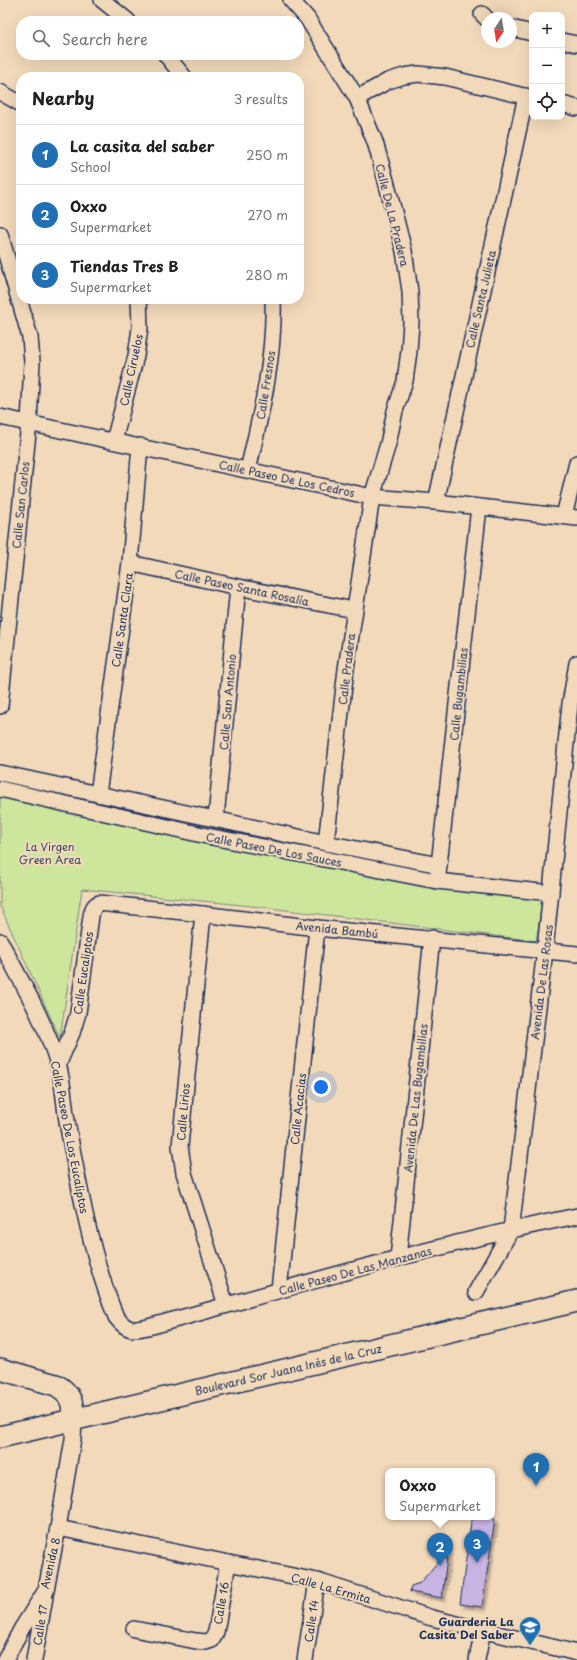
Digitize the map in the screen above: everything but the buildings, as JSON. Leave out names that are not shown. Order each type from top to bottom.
[{"type":"main road","name":"Boulevard Sor Juana Inés de la Cruz","points":[[0,1437],[73,1413],[481,1308],[577,1288]]},
{"type":"main road","name":"Boulevard Sor Juana Inés de la Cruz","points":[[481,1308],[577,1301]]},
{"type":"main road","points":[[0,1370],[56,1385],[68,1393],[73,1413]]},
{"type":"main road","name":"Boulevard Sor Juana Inés de la Cruz","points":[[0,1423],[73,1413]]},
{"type":"street","points":[[102,0],[122,16]]},
{"type":"street","name":"Calle De La Pradera","points":[[291,0],[307,18],[357,98],[375,142],[404,251],[410,304],[409,351],[405,381],[372,496]]},
{"type":"street","points":[[517,30],[529,33]]},
{"type":"street","points":[[565,42],[577,44]]},
{"type":"street","points":[[170,60],[180,72]]},
{"type":"street","points":[[357,98],[388,81],[418,74],[445,77],[529,97]]},
{"type":"street","points":[[0,92],[16,101]]},
{"type":"street","name":"Calle Santa Julieta","points":[[436,502],[529,97]]},
{"type":"street","points":[[565,105],[577,108]]},
{"type":"street","name":"Calle San Carlos","points":[[0,234],[16,289]]},
{"type":"street","name":"Calle San Carlos","points":[[0,706],[32,378],[30,337],[20,304]]},
{"type":"street","name":"Calle Ciruelos","points":[[114,441],[136,356],[140,328],[140,304]]},
{"type":"street","name":"Calle Fresnos","points":[[248,470],[261,412],[269,363],[274,304]]},
{"type":"street","name":"Calle Paseo De Los Cedros","points":[[0,417],[372,496],[479,506],[571,517]]},
{"type":"street","name":"Calle Santa Clara","points":[[98,794],[130,562],[140,446]]},
{"type":"street","points":[[571,517],[577,462]]},
{"type":"street","name":"Calle Pradera","points":[[326,843],[354,610],[372,496]]},
{"type":"street","name":"Calle Bugambilias","points":[[437,881],[479,506]]},
{"type":"street","name":"Calle Paseo Santa Rosalía","points":[[130,562],[238,587],[354,610]]},
{"type":"street","name":"Calle San Antonio","points":[[216,818],[238,587]]},
{"type":"street","name":"Avenida De Las Rosas","points":[[481,1308],[510,1230],[545,950],[577,663]]},
{"type":"street","name":"Calle Paseo De Los Sauces","points":[[0,773],[216,818],[326,843],[439,865]]},
{"type":"street","name":"Calle Paseo De Los Sauces","points":[[0,789],[208,836],[437,881],[551,893]]},
{"type":"street","name":"Avenida Bambú","points":[[96,904],[577,954]]},
{"type":"street","name":"Calle Eucaliptos","points":[[58,1065],[72,1033],[78,1013],[91,916],[93,908],[96,904]]},
{"type":"street","name":"Calle Lirios","points":[[203,914],[180,1146],[184,1173],[226,1305]]},
{"type":"street","name":"Calle Acacias","points":[[279,1290],[317,928]]},
{"type":"street","name":"Avenida De Las Bugambilias","points":[[398,1258],[432,938]]},
{"type":"street","name":"Calle Paseo De Los Eucaliptos","points":[[0,941],[50,1040],[58,1065],[79,1188],[91,1243],[116,1317],[122,1325],[128,1329],[135,1329]]},
{"type":"street","name":"Calle Paseo De Las Manzanas","points":[[135,1329],[398,1258],[510,1230],[577,1216]]},
{"type":"street","name":"Avenida 8","points":[[6,1660],[22,1628],[46,1590],[58,1528],[72,1438],[73,1413]]},
{"type":"street","name":"Calle La Ermita","points":[[58,1528],[317,1581],[406,1610],[577,1653]]},
{"type":"street","name":"Calle 16","points":[[134,1629],[196,1641],[211,1641],[216,1632],[228,1563]]},
{"type":"street","name":"Calle 14","points":[[305,1660],[317,1581]]},
{"type":"street","name":"Calle 17","points":[[34,1660],[46,1590]]},
{"type":"street","points":[[477,1660],[483,1630]]},
{"type":"green space","name":"La Virgen Green Area","points":[[0,792],[543,896],[536,941],[262,907],[82,889],[60,1038],[0,906]]},
{"type":"place","name":"La casita del saber","points":[[536,1486]]},
{"type":"place","name":"Tiendas Tres B","points":[[477,1563]]},
{"type":"place","name":"Oxxo","points":[[440,1566]]},
{"type":"place","name":"Guarderia La Casita Del Saber","points":[[530,1646]]}]
